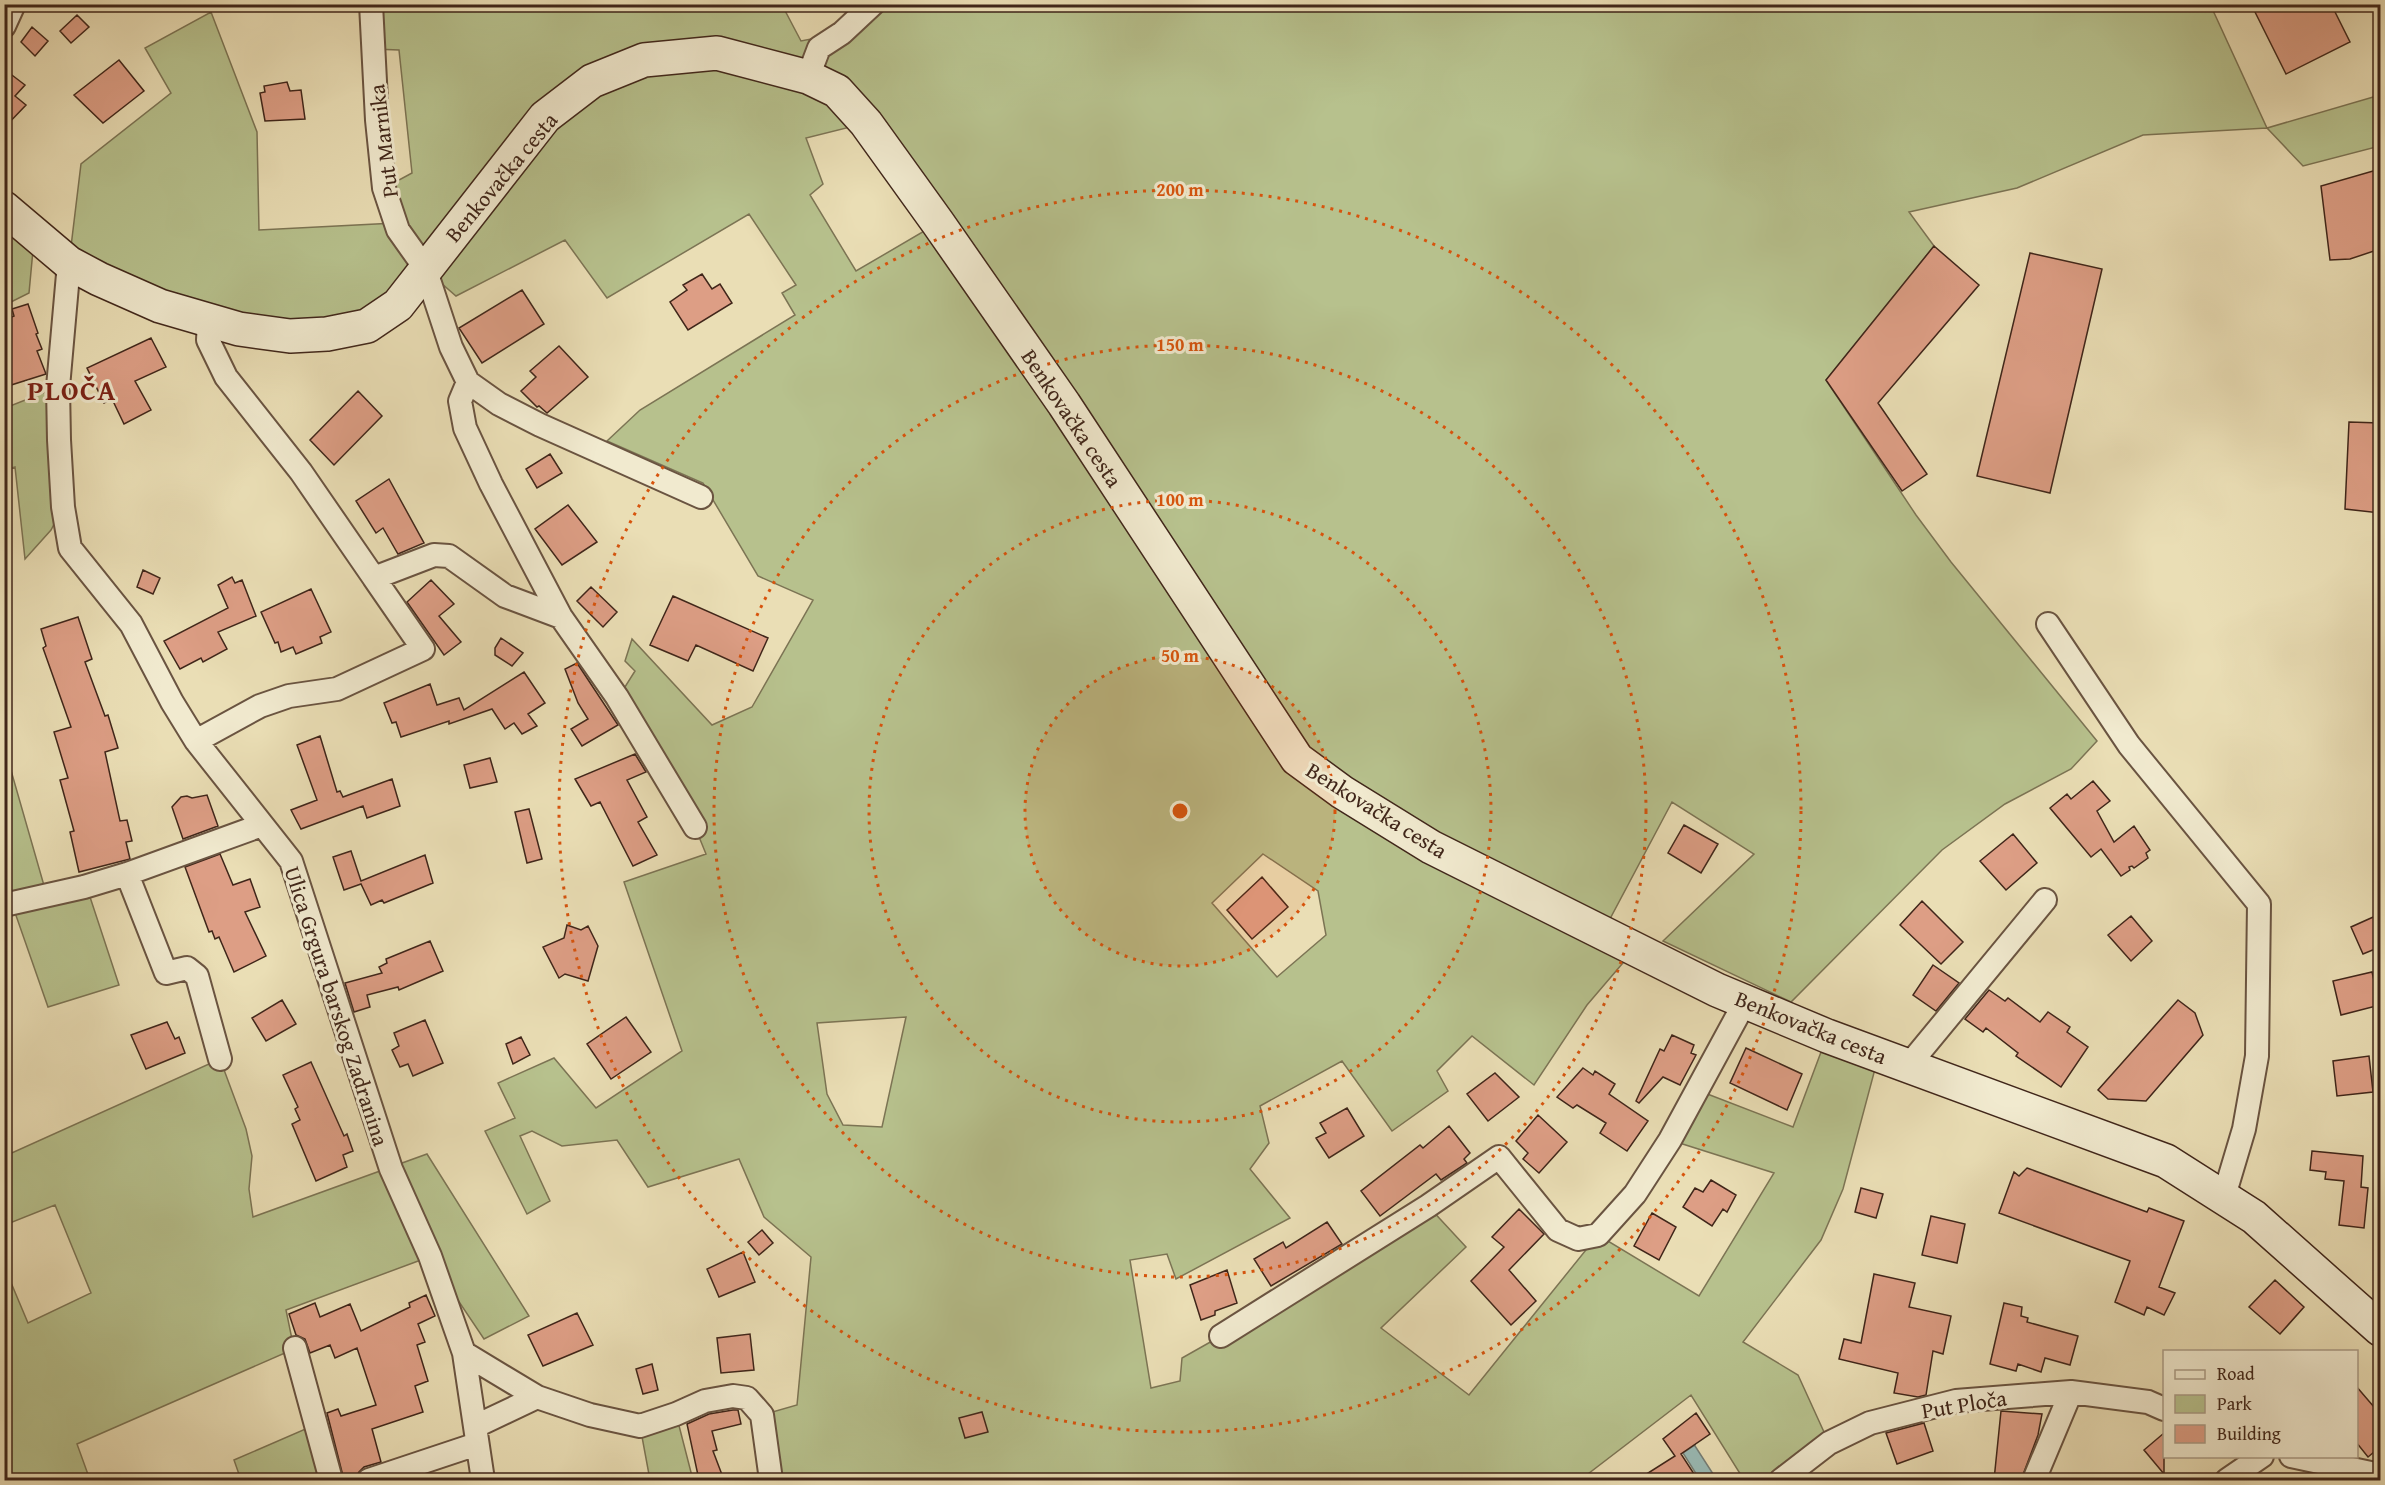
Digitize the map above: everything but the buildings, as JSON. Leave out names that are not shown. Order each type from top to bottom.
[{"type":"main road","name":"Benkovačka cesta","points":[[4,208],[69,262],[99,279],[160,306],[239,329],[290,336],[327,334],[367,326],[398,305],[545,117],[592,81],[644,60],[717,53],[808,77],[837,92],[866,123],[925,205],[1064,404],[1297,759],[1342,792],[1431,847],[1576,921],[1745,1002],[1908,1066],[2166,1161],[2254,1217],[2380,1329]]},
{"type":"street","points":[[4,26],[14,4]]},
{"type":"street","name":"Put Marnika","points":[[371,4],[377,120],[384,188],[398,230],[425,268],[451,347],[468,382]]},
{"type":"street","points":[[808,77],[819,48],[842,33],[873,4]]},
{"type":"street","name":"Ulica Grgura barskog Zadranina","points":[[69,262],[58,398],[63,507],[70,548],[131,624],[172,702],[196,741],[291,861],[391,1169],[430,1256],[464,1353],[483,1480]]},
{"type":"street","points":[[196,741],[260,706],[289,696],[337,689],[423,649],[301,472],[226,377],[208,340],[209,320]]},
{"type":"street","points":[[695,827],[617,698],[561,617],[491,484],[465,428],[460,401],[468,382],[498,404],[540,425],[701,497]]},
{"type":"street","points":[[374,578],[434,555],[449,556],[505,596],[561,617]]},
{"type":"street","points":[[2048,624],[2129,745],[2259,904],[2257,1056],[2244,1129],[2224,1196]]},
{"type":"street","points":[[4,905],[84,887],[127,874],[262,825]]},
{"type":"street","points":[[127,874],[166,973],[187,968],[196,976],[220,1059]]},
{"type":"street","points":[[1908,1066],[2045,900]]},
{"type":"street","points":[[1221,1336],[1410,1218],[1499,1157],[1558,1230],[1578,1239],[1598,1235],[1635,1194],[1670,1140],[1745,1002]]},
{"type":"street","points":[[295,1348],[331,1480]]},
{"type":"street","points":[[464,1353],[537,1396],[590,1415],[640,1426],[705,1401],[733,1396],[747,1398],[762,1415],[771,1480]]},
{"type":"street","points":[[2034,1480],[2071,1392]]},
{"type":"street","name":"Put Ploča","points":[[1781,1480],[1829,1443],[1869,1423],[1956,1401],[2071,1392],[2148,1402],[2163,1409]]},
{"type":"street","points":[[369,1480],[477,1435],[537,1396]]},
{"type":"street","points":[[2228,1480],[2259,1458]]},
{"type":"street","points":[[2300,1458],[2380,1475]]},
{"type":"green space","points":[[873,4],[2210,4],[2267,128],[2143,135],[2017,188],[1909,212],[1934,246],[1826,380],[1916,515],[1951,562],[2097,741],[2071,769],[2005,804],[1942,850],[1791,1002],[1663,941],[1754,854],[1672,802],[1602,934],[1634,950],[1587,1005],[1534,1085],[1472,1036],[1437,1071],[1448,1091],[1392,1131],[1342,1061],[1260,1106],[1269,1143],[1250,1169],[1290,1218],[1176,1279],[1167,1254],[1130,1260],[1151,1388],[1180,1381],[1182,1358],[1428,1206],[1466,1247],[1381,1328],[1469,1395],[1598,1235],[1699,1296],[1774,1173],[1670,1140],[1697,1090],[1793,1127],[1827,1036],[1879,1054],[1843,1189],[1821,1240],[1743,1342],[1798,1375],[1829,1443],[1781,1480],[1744,1480],[1691,1395],[1580,1480],[771,1480],[762,1415],[797,1405],[811,1257],[764,1217],[739,1159],[648,1187],[617,1140],[562,1146],[532,1131],[520,1136],[550,1201],[527,1214],[485,1131],[515,1118],[498,1083],[554,1058],[596,1108],[682,1051],[624,882],[706,854],[695,827],[623,690],[635,671],[625,661],[632,639],[712,725],[752,707],[813,600],[758,576],[703,483],[607,441],[640,410],[795,315],[782,293],[796,285],[749,214],[607,298],[565,240],[456,296],[425,269],[398,305],[290,336],[69,263],[81,164],[171,93],[145,48],[211,12],[257,132],[259,230],[395,223],[384,188],[412,173],[399,50],[373,49],[371,5],[782,5],[801,41],[842,33]],"holes":[[[866,123],[938,223],[856,271],[810,195],[823,184],[806,138]],[[1263,854],[1318,891],[1326,935],[1277,977],[1212,903]],[[906,1017],[882,1127],[843,1125],[827,1094],[817,1023]]]},
{"type":"green space","points":[[2380,95],[2380,146],[2303,166],[2267,128]]},
{"type":"green space","points":[[5,220],[33,250],[29,293],[5,305]]},
{"type":"green space","points":[[58,387],[63,507],[51,530],[25,559],[15,467],[5,470],[5,408]]},
{"type":"green space","points":[[4,746],[47,896],[90,897],[119,985],[48,1007],[12,904],[5,905]]},
{"type":"green space","points":[[220,1059],[246,1129],[252,1156],[249,1189],[253,1217],[427,1154],[529,1316],[484,1339],[429,1257],[286,1310],[294,1349],[77,1444],[90,1480],[5,1480],[4,1266],[28,1323],[91,1293],[55,1205],[5,1225],[5,1156]]},
{"type":"green space","points":[[676,1414],[693,1480],[650,1480],[640,1426]]},
{"type":"green space","points":[[310,1427],[320,1480],[241,1480],[234,1460]]},
{"type":"water","points":[[1695,1445],[1717,1480],[1700,1480],[1683,1453]]},
{"type":"district","name":"PLOČA","points":[[72,390]]}]
